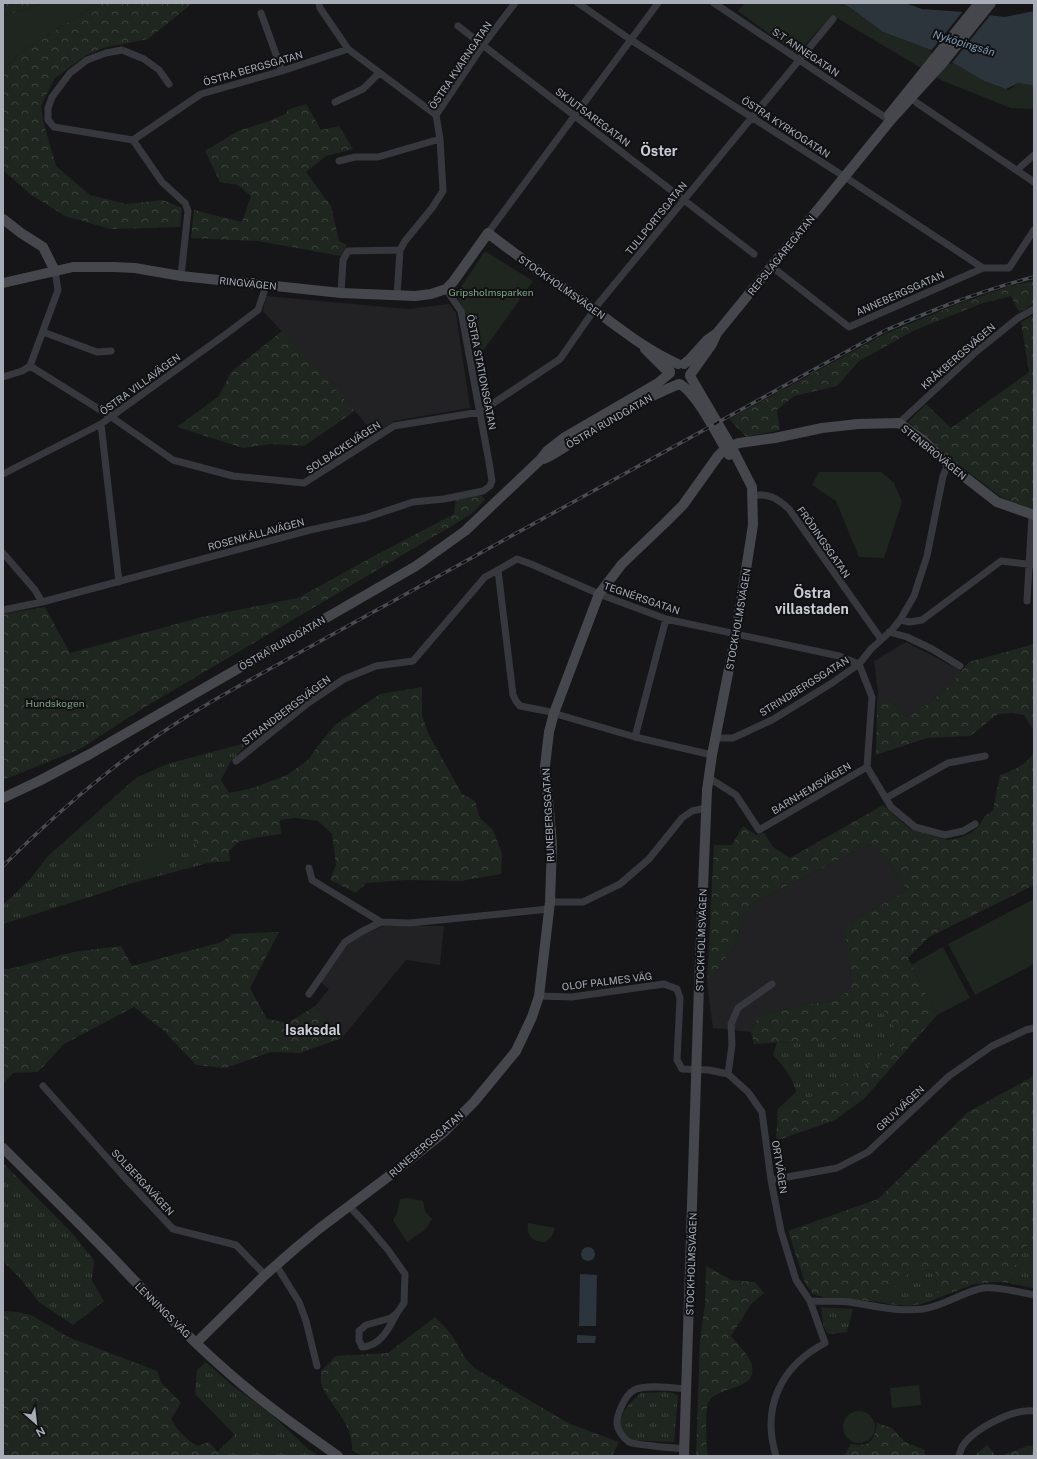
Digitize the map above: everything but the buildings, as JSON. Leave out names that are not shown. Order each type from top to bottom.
[{"type":"street","points":[[319,3],[320,8],[348,49],[436,115]]},
{"type":"street","name":"ÖSTRA KVARNGATAN","points":[[400,250],[405,241],[432,208],[443,191],[440,140],[436,115],[483,46],[515,3]]},
{"type":"street","name":"ÖSTRA KYRKOGATAN","points":[[578,3],[631,40],[845,177],[983,268]]},
{"type":"street","points":[[446,290],[454,282],[488,233],[658,3]]},
{"type":"street","name":"S:T ANNEGATAN","points":[[714,3],[886,118]]},
{"type":"street","points":[[937,63],[979,3]]},
{"type":"street","points":[[937,63],[991,3]]},
{"type":"street","points":[[261,13],[282,71]]},
{"type":"street","name":"TULLPORTSGATAN","points":[[480,412],[560,359],[595,310],[684,199],[833,19]]},
{"type":"street","name":"SKJUTSAREGATAN","points":[[458,26],[754,254]]},
{"type":"street","name":"ÖSTRA BERGSGATAN","points":[[133,140],[201,94],[282,71],[348,49]]},
{"type":"street","points":[[169,84],[159,70],[144,59],[122,50],[106,53],[87,60],[70,73],[52,97],[48,108],[48,120],[54,127],[133,140],[162,182],[185,203],[188,211],[181,276]]},
{"type":"street","name":"REPSLAGAREGATAN","points":[[690,375],[712,344],[717,333],[937,63]]},
{"type":"street","points":[[335,102],[363,89],[379,73]]},
{"type":"street","points":[[909,96],[1034,182]]},
{"type":"street","name":"REPSLAGAREGATAN","points":[[845,177],[886,118],[909,96]]},
{"type":"street","points":[[339,160],[355,157],[378,156],[440,140]]},
{"type":"street","points":[[1017,170],[1034,155]]},
{"type":"street","points":[[3,219],[21,233],[43,246],[54,271],[58,290],[30,366],[22,371],[3,377]]},
{"type":"street","name":"ANNEBERGSGATAN","points":[[772,266],[849,327],[983,268],[1009,268],[1034,230]]},
{"type":"street","name":"STOCKHOLMSVÄGEN","points":[[488,233],[636,341],[670,372]]},
{"type":"street","points":[[341,293],[343,260],[348,252],[400,250],[397,296]]},
{"type":"street","name":"RINGVÄGEN","points":[[3,283],[72,268],[114,267],[135,268],[181,276],[341,293],[397,296],[431,294],[446,290]]},
{"type":"street","name":"ÖSTRA VILLAVÄGEN","points":[[3,474],[101,424],[258,310],[264,292],[264,285]]},
{"type":"street","name":"ÖSTRA STATIONSGATAN","points":[[446,290],[461,311],[489,462]]},
{"type":"street","name":"KRÅKBERGSVÄGEN","points":[[899,423],[977,351],[1018,318],[1034,309]]},
{"type":"street","points":[[43,332],[97,352],[111,350]]},
{"type":"street","name":"REPSLAGAREGATAN","points":[[681,364],[689,360],[707,340],[717,333]]},
{"type":"street","name":"STOCKHOLMSVÄGEN","points":[[636,341],[681,364]]},
{"type":"street","points":[[728,448],[688,389],[671,379],[670,372],[673,366],[681,364],[689,368],[690,375],[728,448],[747,490],[752,496]]},
{"type":"street","name":"SOLBACKEVÄGEN","points":[[30,366],[110,416],[174,460],[233,476],[304,484],[394,426],[480,412]]},
{"type":"street","name":"ÖSTRA RUNDGATAN","points":[[3,798],[90,754],[416,566],[465,531],[540,460],[547,451],[565,437],[658,383],[670,372]]},
{"type":"street","points":[[680,384],[686,383],[690,375]]},
{"type":"street","name":"ÖSTRA RUNDGATAN","points":[[540,460],[553,455],[640,401],[680,384]]},
{"type":"street","name":"STENBROVÄGEN","points":[[728,448],[739,443],[775,438],[822,428],[858,424],[899,423],[923,440],[948,464],[997,502],[1033,515]]},
{"type":"street","points":[[101,424],[119,582]]},
{"type":"street","name":"RUNEBERGSGATAN","points":[[196,1343],[265,1275],[314,1232],[411,1160],[444,1132],[474,1102],[516,1052],[532,1017],[539,996],[550,905],[552,844],[545,766],[549,732],[554,713],[598,594],[622,564],[683,505],[718,456],[728,448]]},
{"type":"street","name":"ROSENKÄLLAVÄGEN","points":[[3,610],[42,602],[310,530],[364,518],[413,502],[444,499],[483,491],[490,486],[492,480],[489,462]]},
{"type":"street","name":"STRINDBERGSGATAN","points":[[716,738],[733,738],[772,720],[832,683],[859,664],[871,649],[900,620],[914,596],[927,556],[943,476],[948,464]]},
{"type":"street","name":"FRÖDINGSGATAN","points":[[752,496],[759,494],[772,496],[789,509],[881,639]]},
{"type":"street","name":"STOCKHOLMSVÄGEN","points":[[686,1389],[651,1387],[635,1390],[625,1399],[619,1412],[617,1426],[621,1434],[630,1443],[684,1452],[706,808],[712,755],[736,634],[752,537],[752,496]]},
{"type":"street","points":[[1027,601],[1031,565],[1033,515]]},
{"type":"street","points":[[3,553],[35,590],[42,602]]},
{"type":"street","name":"TEGNÉRSGATAN","points":[[498,570],[516,559],[531,564],[598,594],[666,619],[839,656],[859,664]]},
{"type":"street","points":[[900,620],[910,622],[922,620],[1001,561],[1031,565]]},
{"type":"street","points":[[498,570],[514,699],[520,706],[554,713],[635,737],[712,755]]},
{"type":"street","name":"STRANDBERGSVÄGEN","points":[[236,761],[308,703],[344,678],[376,666],[413,661],[485,577],[498,570]]},
{"type":"street","points":[[635,737],[666,619]]},
{"type":"street","points":[[889,632],[907,637],[960,666]]},
{"type":"street","name":"BARNHEMSVÄGEN","points":[[709,778],[736,796],[759,830],[866,767],[872,697],[859,664]]},
{"type":"street","points":[[886,798],[948,763],[984,756]]},
{"type":"street","points":[[866,767],[890,806],[915,827],[945,835],[964,831],[975,824]]},
{"type":"street","points":[[309,994],[345,942],[381,922],[410,923],[583,902],[620,884],[649,859],[682,818],[692,811],[706,808]]},
{"type":"street","points":[[310,868],[312,880],[381,922]]},
{"type":"street","name":"OLOF PALMES VÄG","points":[[539,996],[572,997],[664,984],[677,989],[680,998],[677,1060],[682,1069],[697,1070]]},
{"type":"street","points":[[697,1070],[709,1070],[728,1074],[732,1045],[731,1024],[738,1008],[772,984]]},
{"type":"street","name":"GRUVVÄGEN","points":[[771,1180],[837,1168],[868,1152],[949,1076],[992,1046],[1026,1030],[1034,1028]]},
{"type":"street","name":"ORTVÄGEN","points":[[728,1074],[748,1092],[762,1112],[771,1180],[791,1265],[796,1280],[810,1301],[825,1343],[807,1354],[796,1364],[783,1380],[776,1393],[771,1432],[776,1456]]},
{"type":"street","name":"SOLBERGAVÄGEN","points":[[43,1086],[173,1229],[236,1245],[265,1275]]},
{"type":"street","name":"LENNINGS VÄG","points":[[3,1148],[172,1321],[230,1375],[289,1422],[338,1456]]},
{"type":"street","points":[[349,1206],[379,1239],[405,1274],[404,1303],[380,1340],[369,1347],[362,1347],[359,1340],[359,1331],[366,1325],[391,1318],[397,1313]]},
{"type":"street","points":[[276,1265],[299,1302],[306,1321],[317,1366]]},
{"type":"street","points":[[810,1301],[848,1302],[886,1308],[916,1309],[938,1306],[963,1294],[984,1288],[1008,1290],[1034,1295]]},
{"type":"street","points":[[959,1456],[962,1447],[973,1435],[993,1422],[1014,1412],[1034,1410]]},
{"type":"shaded area","points":[[266,296],[408,309],[449,304],[456,313],[470,408],[394,421],[374,434],[355,411],[263,311]]},
{"type":"shaded area","points":[[906,642],[962,671],[951,684],[929,703],[906,717],[890,700],[877,706],[878,692],[874,661]]},
{"type":"shaded area","points":[[870,844],[886,857],[907,890],[844,926],[852,985],[844,994],[833,1001],[809,1004],[758,1017],[751,1032],[713,1028],[707,984],[737,942],[743,916],[753,903]]},
{"type":"shaded area","points":[[384,926],[444,926],[440,965],[406,960],[342,1038],[315,1006],[329,989],[319,981],[348,943],[363,934]]},
{"type":"green space","points":[[3,3],[46,3],[3,16]]},
{"type":"green space","points":[[46,3],[99,3],[21,52],[3,71],[3,16]]},
{"type":"green space","points":[[99,3],[193,3],[148,39],[103,48],[85,56],[55,78],[41,106],[43,121],[56,166],[90,195],[126,204],[163,200],[182,208],[180,227],[110,229],[65,216],[30,194],[3,170],[3,71],[21,52]]},
{"type":"green space","points":[[745,3],[842,3],[883,32],[931,50],[984,81],[1009,90],[1018,83],[1032,85],[1034,92],[1034,109],[1011,108],[943,81],[832,15],[797,54],[738,11]]},
{"type":"green space","points":[[306,104],[321,130],[339,126],[353,149],[326,156],[306,172],[331,206],[339,241],[347,245],[341,256],[258,241],[191,238],[194,210],[242,222],[251,196],[238,185],[220,182],[205,151],[238,131],[269,121],[287,113],[287,110]]},
{"type":"green space","name":"Gripsholmsparken","points":[[485,251],[533,281],[476,361],[464,309],[456,294]]},
{"type":"green space","points":[[1034,281],[1034,304],[1019,312],[1011,296],[983,303],[915,330],[859,361],[837,386],[794,396],[777,410],[780,430],[746,437],[729,419],[885,334],[958,304],[1010,286]]},
{"type":"green space","points":[[1034,315],[1034,511],[1001,497],[950,458],[928,437],[908,422],[926,404],[951,428],[1029,372],[1021,322]]},
{"type":"green space","points":[[282,331],[355,411],[304,446],[271,444],[243,448],[177,427],[219,396],[231,372]]},
{"type":"green space","points":[[819,472],[881,472],[894,483],[902,502],[884,558],[859,557],[836,501],[812,485]]},
{"type":"green space","name":"Hundskogen","points":[[476,491],[485,499],[474,512],[460,521],[145,707],[80,749],[3,780],[3,614],[45,607],[70,653],[202,617],[298,598],[454,514],[456,497]]},
{"type":"green space","points":[[1034,644],[1034,731],[1024,715],[1013,713],[998,714],[970,736],[927,738],[876,755],[877,706],[890,700],[906,717],[929,703],[951,684],[969,662]]},
{"type":"green space","points":[[422,687],[422,715],[428,733],[462,794],[475,801],[480,818],[493,830],[502,854],[501,874],[461,881],[406,880],[366,883],[356,893],[330,880],[336,865],[332,834],[318,821],[295,818],[280,820],[281,834],[238,842],[229,851],[230,861],[208,863],[194,842],[190,805],[193,795],[205,787],[221,780],[229,793],[253,788],[287,775],[308,760],[335,725],[380,694]]},
{"type":"green space","points":[[242,744],[247,744],[231,761],[221,780],[205,787],[194,842],[208,863],[125,885],[3,924],[3,905],[31,878],[48,856],[136,778],[167,764]]},
{"type":"green space","points":[[1034,752],[1034,885],[929,937],[908,958],[937,1015],[864,1099],[835,1120],[776,1141],[778,1109],[845,1084],[902,1039],[883,1009],[834,1040],[813,1044],[791,1042],[754,1044],[751,1032],[758,1017],[809,1004],[833,1001],[844,994],[852,985],[844,926],[907,890],[886,857],[870,844],[753,903],[743,916],[737,942],[707,984],[714,845],[732,845],[743,826],[756,835],[764,833],[773,847],[790,858],[883,805],[910,829],[947,840],[959,838],[971,833],[979,826],[984,817],[993,810],[1000,775],[1020,766],[1028,760]]},
{"type":"green space","points":[[164,845],[169,863],[145,870],[140,851]]},
{"type":"green space","points":[[1034,899],[1034,964],[975,995],[948,944]]},
{"type":"green space","points":[[279,932],[250,988],[267,1019],[288,1023],[315,1006],[342,1038],[300,1053],[271,1052],[226,1068],[196,1065],[163,1030],[134,1007],[64,1044],[38,1072],[13,1073],[3,1084],[3,969],[9,969],[73,952],[121,946],[132,966],[222,942],[233,934]]},
{"type":"green space","points":[[943,947],[970,998],[937,1015],[911,965]]},
{"type":"green space","points":[[883,1008],[902,1039],[845,1084],[778,1109],[796,1092],[790,1077],[773,1055],[777,1043],[834,1040]]},
{"type":"green space","points":[[1034,1076],[1034,1240],[1019,1254],[1009,1283],[999,1282],[974,1284],[938,1298],[935,1270],[910,1272],[879,1302],[823,1297],[813,1294],[805,1283],[788,1231],[878,1199],[968,1112]]},
{"type":"green space","points":[[3,1163],[72,1233],[94,1260],[92,1281],[104,1301],[73,1325],[40,1303],[17,1275],[3,1261]]},
{"type":"green space","points":[[408,1198],[423,1201],[425,1211],[432,1219],[426,1229],[407,1242],[393,1220],[397,1213],[400,1199]]},
{"type":"green space","points":[[528,1223],[555,1228],[552,1236],[546,1242],[541,1242],[531,1238],[528,1232]]},
{"type":"green space","points":[[1034,1240],[1034,1288],[1009,1283],[1019,1254]]},
{"type":"green space","points":[[706,1266],[731,1280],[755,1282],[764,1293],[751,1304],[731,1336],[749,1359],[752,1372],[749,1379],[744,1384],[719,1393],[712,1397],[708,1403],[706,1429],[708,1456],[696,1456],[700,1339],[705,1305]]},
{"type":"green space","points":[[935,1270],[938,1298],[922,1304],[909,1306],[879,1302],[910,1272]]},
{"type":"green space","points":[[821,1307],[853,1309],[847,1332],[827,1333],[823,1324]]},
{"type":"green space","points":[[3,1311],[18,1312],[33,1316],[68,1337],[157,1371],[161,1382],[181,1403],[171,1419],[176,1427],[186,1438],[198,1446],[209,1442],[221,1456],[3,1456]]},
{"type":"green space","points":[[435,1317],[450,1333],[466,1359],[476,1369],[570,1424],[619,1442],[612,1456],[363,1456],[352,1450],[352,1441],[346,1424],[322,1386],[321,1371],[336,1356],[388,1353]]},
{"type":"green space","points":[[206,1362],[233,1386],[272,1415],[308,1449],[319,1456],[221,1456],[217,1452],[235,1435],[195,1394],[197,1370]]},
{"type":"green space","points":[[919,1385],[921,1405],[892,1408],[890,1388]]},
{"type":"green space","points":[[641,1393],[673,1393],[678,1396],[674,1442],[626,1440],[619,1425],[624,1411],[631,1402]]},
{"type":"green space","points":[[856,1411],[862,1411],[871,1415],[875,1427],[871,1439],[862,1443],[856,1443],[847,1439],[843,1430],[843,1424],[847,1415]]},
{"type":"green space","points":[[877,1423],[892,1428],[905,1442],[925,1450],[924,1456],[844,1456],[851,1444],[863,1445],[873,1438]]},
{"type":"green space","points":[[987,1445],[996,1456],[974,1456]]},
{"type":"green space","points":[[1027,1446],[1034,1446],[1034,1456],[1001,1456]]},
{"type":"water","name":"Nyköpingsån","points":[[842,3],[905,3],[922,9],[1005,17],[1034,11],[1034,92],[1032,85],[1018,83],[1006,89],[984,81],[931,50],[883,32]]},
{"type":"water","points":[[588,1247],[593,1249],[595,1254],[593,1259],[588,1261],[583,1259],[581,1254],[583,1249]]},
{"type":"water","points":[[580,1274],[597,1275],[596,1326],[579,1326]]},
{"type":"water","points":[[577,1335],[596,1336],[595,1343],[577,1343]]},
{"type":"pier","points":[[964,10],[992,13],[951,64],[930,52]]},
{"type":"railway","points":[[3,866],[57,815],[114,767],[195,711],[223,695],[884,331],[958,301],[1034,277]]},
{"type":"district","name":"Öster","points":[[659,151]]},
{"type":"district","name":"Östra villastaden","points":[[812,602]]},
{"type":"district","name":"Isaksdal","points":[[313,1030]]}]
